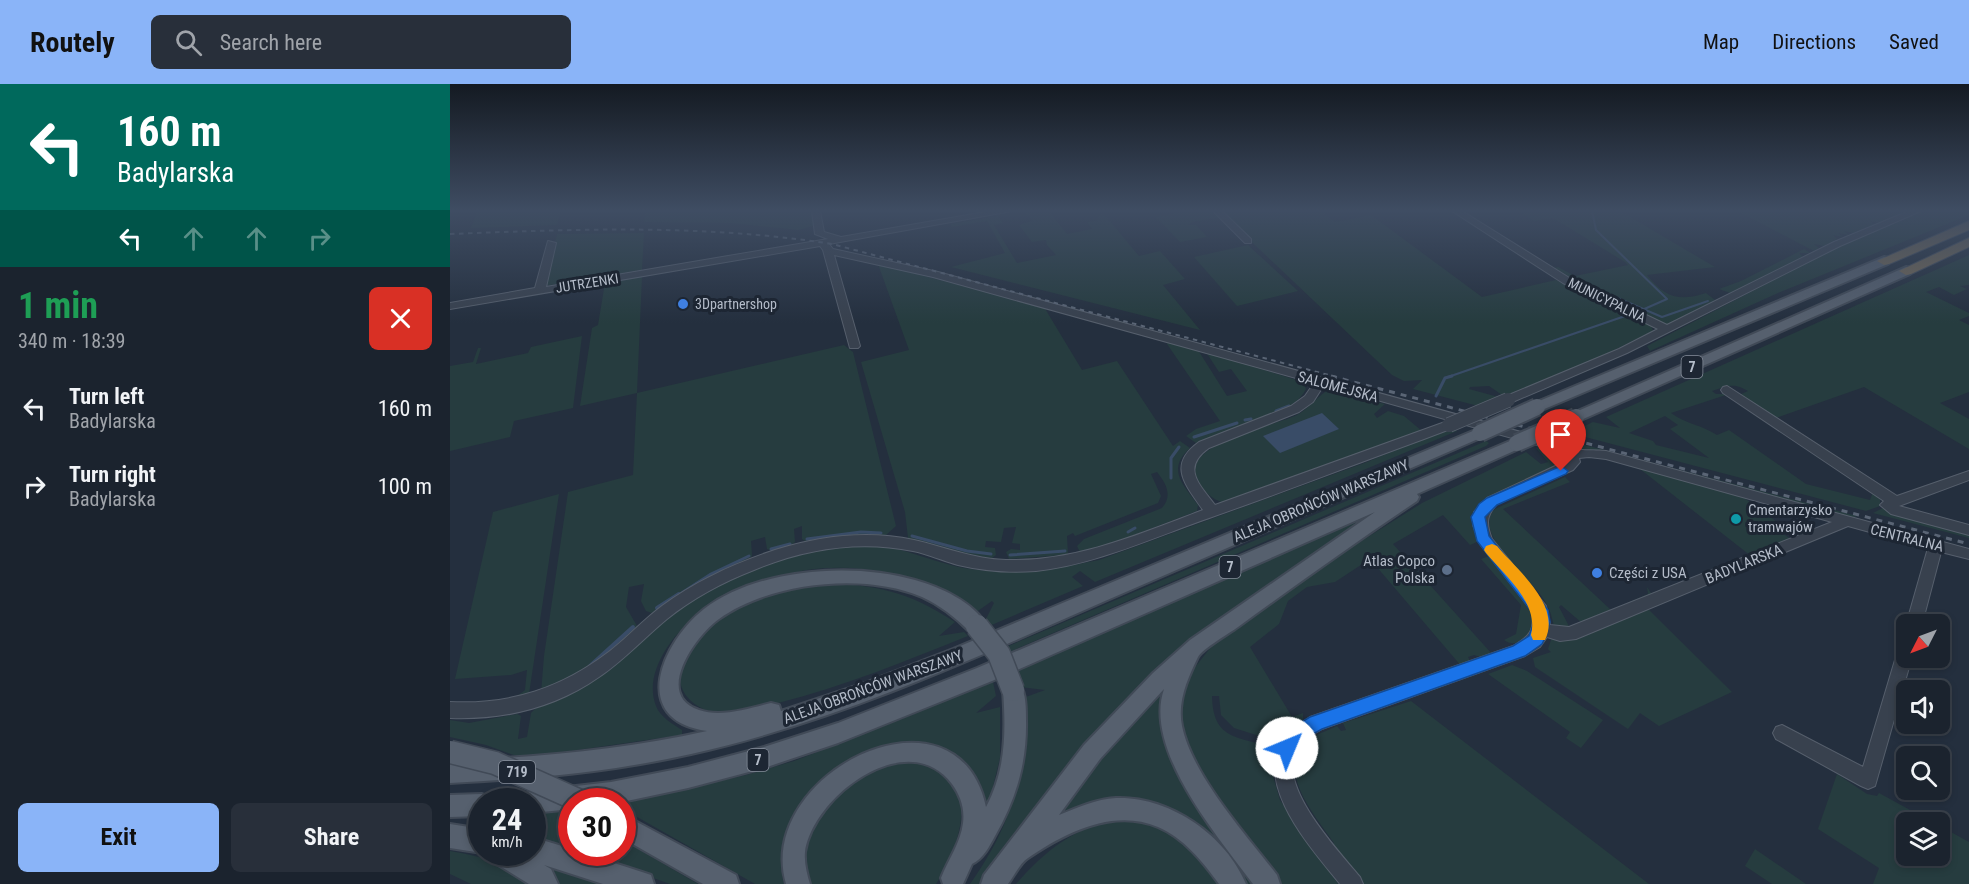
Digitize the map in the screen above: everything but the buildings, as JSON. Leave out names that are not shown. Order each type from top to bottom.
[{"type":"highway","name":"ALEJA OBROŃCÓW WARSZAWY","points":[[1884,261],[1914,248]]},
{"type":"highway","name":"ALEJA OBROŃCÓW WARSZAWY","points":[[1906,271],[1955,248]]},
{"type":"highway","points":[[1906,271],[1969,251]]},
{"type":"main road","name":"ALEJA OBROŃCÓW WARSZAWY","points":[[450,772],[556,766],[654,751],[768,725],[851,697],[976,648],[1884,261]]},
{"type":"main road","name":"ALEJA OBROŃCÓW WARSZAWY","points":[[546,800],[608,794],[684,780],[786,752],[849,730],[974,679],[1486,457],[1906,271]]},
{"type":"main road","points":[[993,884],[1111,729],[1197,646],[1396,507],[1486,457]]},
{"type":"main road","points":[[851,697],[716,722],[696,719],[682,713],[672,701],[667,687],[676,652],[692,632],[706,618],[757,592],[800,580],[843,576],[900,582],[944,600],[976,626],[999,654],[1013,690],[1014,757],[1008,787],[998,810],[951,881]]},
{"type":"main road","points":[[1197,646],[1178,677],[1170,708],[1177,745],[1186,767],[1268,884]]},
{"type":"main road","name":"719","points":[[450,752],[495,763],[558,791]]},
{"type":"main road","points":[[798,884],[793,852],[804,819],[819,796],[838,778],[860,765],[882,755],[909,752],[933,755],[955,767],[973,799],[975,823],[951,881]]},
{"type":"main road","points":[[450,806],[468,805]]},
{"type":"main road","points":[[1016,855],[1041,837],[1090,814],[1109,808],[1136,808],[1156,814],[1189,832],[1218,860],[1234,884]]},
{"type":"main road","points":[[636,833],[720,880]]},
{"type":"main road","points":[[450,836],[468,839]]},
{"type":"main road","points":[[546,853],[642,884]]},
{"type":"main road","points":[[523,866],[542,878],[546,884]]},
{"type":"street","points":[[540,290],[550,248]]},
{"type":"street","name":"JUTRZENKI","points":[[450,306],[792,248]]},
{"type":"street","points":[[826,248],[854,346]]},
{"type":"street","name":"SALOMEJSKA","points":[[843,248],[1556,446],[1571,455],[1584,453],[1606,455],[1845,522]]},
{"type":"street","name":"MUNICYPALNA","points":[[1516,248],[1567,280],[1666,329]]},
{"type":"street","points":[[450,710],[500,710],[541,699],[569,687],[609,662],[659,617],[694,592],[748,565],[800,548],[870,540],[914,546],[980,564],[1039,565],[1111,548],[1449,424],[1597,363],[1828,248]]},
{"type":"street","points":[[1212,512],[1189,479],[1187,463],[1193,453],[1204,445],[1295,409],[1309,399],[1320,382]]},
{"type":"street","points":[[1727,390],[1891,504],[1969,474]]},
{"type":"street","points":[[1353,884],[1315,835],[1285,786],[1283,760],[1293,739],[1307,727],[1343,712],[1519,651],[1536,640],[1541,629],[1541,614],[1536,603],[1482,537],[1478,517],[1484,507],[1492,501],[1568,467],[1573,462],[1571,455]]},
{"type":"street","name":"CENTRALNA","points":[[1891,504],[1969,530]]},
{"type":"street","name":"CENTRALNA","points":[[1845,522],[1969,554]]},
{"type":"street","name":"BADYLARSKA","points":[[1541,629],[1560,634],[1570,633],[1845,522]]},
{"type":"street","points":[[1917,614],[1936,545]]},
{"type":"street","points":[[1782,733],[1868,780],[1901,668]]},
{"type":"green space","points":[[554,248],[643,248],[642,270],[545,286]]},
{"type":"green space","points":[[1002,248],[1008,248],[1017,263],[1056,255],[1050,248],[1133,248],[1139,256],[1160,251],[1185,279],[1163,285],[1200,330],[951,267],[1005,253]]},
{"type":"green space","points":[[1233,248],[1252,248],[1298,291],[1237,306],[1194,257]]},
{"type":"green space","points":[[1258,248],[1416,248],[1482,297],[1556,280],[1651,325],[1653,331],[1592,361],[1505,397],[1489,386],[1470,387],[1469,389],[1502,398],[1482,407],[1413,389],[1422,380],[1404,381],[1392,375]]},
{"type":"green space","points":[[1603,248],[1683,248],[1715,267],[1647,275],[1666,293],[1673,296],[1688,297],[1706,293],[1715,300],[1672,324],[1662,324],[1572,280],[1577,278],[1569,278],[1554,268],[1558,267],[1575,276],[1628,265]]},
{"type":"green space","points":[[1835,248],[1887,248],[1778,293],[1650,351],[1647,346]]},
{"type":"green space","points":[[1804,249],[1810,253],[1799,253],[1803,257],[1730,293],[1719,289],[1741,281]]},
{"type":"green space","points":[[1969,255],[1969,285],[1960,286],[1967,289],[1954,295],[1939,287],[1926,292],[1969,313],[1969,316],[1959,320],[1969,325],[1969,392],[1940,403],[1969,419],[1969,449],[1864,387],[1776,418],[1739,395],[1748,391],[1739,386],[1712,391],[1716,394],[1729,394],[1671,413],[1717,435],[1729,430],[1806,484],[1870,500],[1873,492],[1880,498],[1880,506],[1866,511],[1570,433],[1593,422],[1620,428],[1606,417]],"holes":[[[1665,416],[1678,425],[1670,429],[1709,458],[1656,445],[1653,441],[1629,433]]]},
{"type":"green space","points":[[878,264],[1044,307],[1082,370],[1117,361],[1173,446],[1180,441],[1190,448],[1179,463],[1178,470],[1183,484],[1198,505],[1197,511],[1111,544],[1080,552],[1077,546],[1084,539],[1162,508],[1168,494],[1157,472],[1151,474],[1161,496],[1158,503],[1075,536],[1073,533],[1067,536],[1068,553],[1065,555],[1009,559],[1006,552],[1011,549],[1020,550],[1020,544],[1012,543],[1016,527],[1004,528],[1001,542],[986,541],[985,547],[995,548],[996,555],[992,558],[962,554],[908,538],[905,512],[861,362],[909,350]]},
{"type":"green space","points":[[642,276],[637,393],[580,406],[592,328],[598,325],[605,283]]},
{"type":"green space","points":[[582,336],[573,408],[514,421],[510,437],[450,451],[450,366],[473,362],[478,348],[481,348],[476,364],[528,353],[531,347]]},
{"type":"green space","points":[[1168,342],[1198,350],[1227,396],[1247,391],[1231,369],[1219,372],[1206,352],[1303,382],[1306,389],[1287,408],[1273,415],[1196,443],[1186,436],[1196,429],[1220,421],[1167,344]]},
{"type":"green space","points":[[844,345],[853,352],[896,526],[886,535],[845,536],[805,541],[802,539],[802,526],[794,529],[795,542],[777,550],[767,549],[765,537],[751,541],[752,556],[750,558],[712,576],[652,613],[646,611],[641,601],[644,584],[629,587],[626,607],[637,626],[590,668],[541,693],[544,656],[568,492],[633,475],[637,393]]},
{"type":"green space","points":[[1329,390],[1385,404],[1374,414],[1377,418],[1388,411],[1404,416],[1422,431],[1224,503],[1211,497],[1202,487],[1197,479],[1196,466],[1202,455],[1232,438],[1297,415]]},
{"type":"green space","points":[[1452,427],[1457,431],[1095,582],[1080,571],[1072,577],[1083,586],[987,627],[984,623],[994,603],[992,601],[975,613],[932,586],[887,572],[855,568],[823,568],[807,570],[766,582],[708,610],[688,623],[662,655],[653,681],[656,706],[664,717],[682,730],[682,735],[522,758],[486,745],[450,737],[450,720],[469,723],[517,714],[521,716],[518,739],[527,737],[531,713],[535,709],[579,689],[603,673],[695,597],[738,574],[785,556],[833,546],[871,544],[951,565],[981,570],[1032,570],[1099,560],[1367,462]]},
{"type":"green space","points":[[1558,438],[1857,516],[1847,520],[1600,451],[1579,451],[1550,442]]},
{"type":"green space","points":[[1486,441],[1489,443],[1486,446],[1007,653],[1004,648]]},
{"type":"green space","points":[[1541,446],[1561,454],[1562,465],[1486,498],[1477,506],[1471,517],[1477,542],[1470,545],[1443,515],[1393,544],[1492,654],[1484,658],[1474,655],[1468,657],[1471,663],[1462,667],[1370,559],[1335,582],[1307,587],[1288,601],[1279,624],[1250,647],[1292,717],[1303,713],[1303,721],[1275,741],[1234,728],[1221,715],[1219,696],[1212,696],[1213,710],[1222,729],[1238,738],[1273,748],[1276,752],[1273,776],[1280,800],[1338,884],[1280,884],[1196,769],[1188,754],[1177,713],[1188,676],[1215,642],[1320,567],[1422,503],[1526,452],[1541,464],[1548,462],[1536,448]]},
{"type":"green space","points":[[1640,469],[1743,497],[1785,528],[1779,531],[1792,540],[1751,556]]},
{"type":"green space","points":[[1565,477],[1570,482],[1503,509],[1611,610],[1648,594],[1647,587],[1651,593],[1651,595],[1582,623],[1561,605],[1559,607],[1570,628],[1554,627],[1550,611],[1544,600],[1504,554],[1490,530],[1490,519],[1495,509]]},
{"type":"green space","points":[[559,494],[529,694],[512,700],[525,690],[527,670],[511,675],[455,679],[493,512]]},
{"type":"green space","points":[[1883,508],[1969,532],[1969,538],[1873,513]]},
{"type":"green space","points":[[1375,509],[1381,510],[1224,617],[1081,753],[979,884],[970,884],[987,859],[1012,803],[1022,745],[1023,698],[1045,690],[1020,687],[1014,670]]},
{"type":"green space","points":[[1489,556],[1527,600],[1534,615],[1530,635],[1517,642],[1511,643],[1504,640],[1516,634],[1521,605],[1481,559]]},
{"type":"green space","points":[[821,583],[876,588],[907,597],[955,622],[939,636],[964,632],[968,636],[850,681],[802,697],[756,708],[734,712],[715,712],[697,706],[691,701],[683,690],[680,677],[682,664],[695,640],[716,619],[760,596],[784,589]]},
{"type":"green space","points":[[1647,608],[1732,692],[1659,726],[1640,713],[1628,729],[1535,667],[1533,658],[1551,652],[1548,649],[1552,637]]},
{"type":"green space","points":[[1512,665],[1527,671],[1603,720],[1581,748],[1566,738],[1570,732],[1488,674]]},
{"type":"green space","points":[[992,677],[996,696],[976,713],[1000,707],[1000,758],[987,811],[940,748],[900,743],[871,750],[827,775],[809,793],[795,813],[785,835],[781,859],[784,884],[755,884],[636,816],[636,800],[746,775],[794,761],[912,715]]},
{"type":"green space","points":[[1162,690],[1160,725],[1175,770],[1253,884],[1243,884],[1173,814],[1048,823],[1097,761]]},
{"type":"green space","points":[[1411,701],[1649,884],[1362,884],[1331,846],[1334,843],[1300,791],[1295,762],[1300,749],[1312,738],[1337,726],[1341,731],[1346,730],[1343,723]]},
{"type":"green space","points":[[894,759],[927,763],[947,775],[957,788],[961,803],[961,820],[951,854],[936,884],[808,884],[802,844],[832,790]]},
{"type":"green space","points":[[1837,774],[1867,794],[1877,796],[1879,793],[1914,812],[1896,812],[1896,866],[1950,866],[1950,832],[1969,842],[1969,884],[1873,884],[1879,868],[1818,829]]},
{"type":"green space","points":[[558,811],[558,846],[546,843],[546,812]]},
{"type":"green space","points":[[1125,820],[1157,827],[1180,840],[1191,849],[1221,884],[1016,884],[1039,860],[1064,840],[1092,826]]},
{"type":"green space","points":[[636,848],[698,884],[670,884],[619,866],[636,866]]},
{"type":"green space","points":[[1755,849],[1806,884],[1772,884],[1745,866]]},
{"type":"green space","points":[[450,851],[468,854],[468,866],[504,866],[529,884],[471,884],[450,874]]},
{"type":"green space","points":[[555,867],[609,884],[557,884],[551,871]]},
{"type":"water","points":[[1322,413],[1339,429],[1280,453],[1263,436]]},
{"type":"waterway","points":[[1615,248],[1667,299],[1644,309]]},
{"type":"waterway","points":[[1578,281],[1644,309]]},
{"type":"waterway","points":[[1644,309],[1662,317],[1708,301]]},
{"type":"waterway","points":[[1448,377],[1628,315]]},
{"type":"waterway","points":[[1436,396],[1445,378],[1452,376]]},
{"type":"waterway","points":[[1276,411],[1289,406]]},
{"type":"waterway","points":[[1245,420],[1251,419]]},
{"type":"waterway","points":[[1194,437],[1237,423]]},
{"type":"waterway","points":[[1171,478],[1171,458],[1179,447]]},
{"type":"waterway","points":[[1128,532],[1135,528]]},
{"type":"waterway","points":[[807,539],[861,532],[881,533]]},
{"type":"waterway","points":[[912,536],[967,551],[991,554]]},
{"type":"waterway","points":[[771,549],[790,544]]},
{"type":"waterway","points":[[1010,555],[1065,551]]},
{"type":"waterway","points":[[677,596],[711,574],[749,556]]},
{"type":"waterway","points":[[657,608],[679,594]]},
{"type":"waterway","points":[[590,666],[633,627]]},
{"type":"railway","points":[[848,248],[1336,377]]},
{"type":"railway","points":[[1331,376],[1969,544]]},
{"type":"slow traffic","points":[[1492,550],[1536,603],[1542,622],[1539,635]]},
{"type":"place","name":"3Dpartnershop","points":[[683,304]]},
{"type":"place","name":"Cmentarzysko tramwajów","points":[[1736,519]]},
{"type":"place","name":"Atlas Copco Polska","points":[[1447,570]]},
{"type":"place","name":"Części z USA","points":[[1597,573]]},
{"type":"route","points":[[1287,748],[1300,732],[1316,723],[1481,666],[1519,651],[1536,640],[1540,634],[1542,622],[1540,610],[1482,537],[1478,517],[1484,507],[1492,501],[1561,471]]}]
